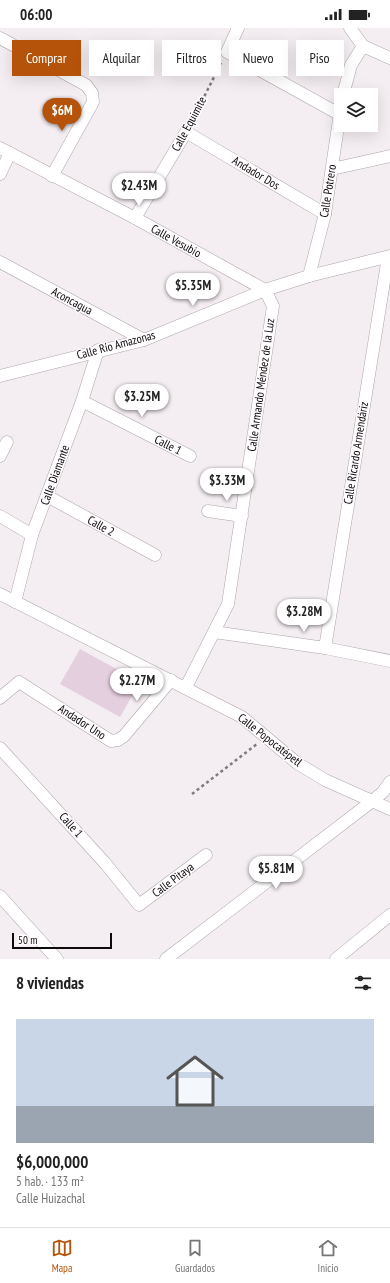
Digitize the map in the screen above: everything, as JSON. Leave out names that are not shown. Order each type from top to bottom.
[{"type":"street","points":[[238,28],[227,52],[334,107]]},
{"type":"street","points":[[350,28],[363,46],[390,58]]},
{"type":"street","points":[[0,38],[86,85],[92,93],[93,102],[52,176]]},
{"type":"street","points":[[345,88],[352,65],[363,46]]},
{"type":"street","name":"Andador Dos","points":[[186,132],[325,214]]},
{"type":"street","name":"Calle Equimite","points":[[135,218],[186,132]]},
{"type":"street","name":"Calle Potrero","points":[[309,276],[325,214],[337,132]]},
{"type":"street","points":[[0,174],[5,151]]},
{"type":"street","name":"Calle Vesubio","points":[[5,151],[135,218],[265,290]]},
{"type":"street","points":[[332,169],[390,156]]},
{"type":"street","name":"Calle Río Amazonas","points":[[0,376],[98,350],[144,340],[265,290],[309,276],[389,256]]},
{"type":"street","name":"Calle Ricardo Armendáriz","points":[[325,648],[389,256]]},
{"type":"street","name":"Aconcagua","points":[[0,262],[144,340]]},
{"type":"street","name":"Calle Armando Méndez de la Luz","points":[[186,687],[228,604],[273,306],[265,290]]},
{"type":"street","name":"Calle Diamante","points":[[15,602],[32,535],[82,401],[98,350]]},
{"type":"street","name":"Calle 1","points":[[82,401],[190,456]]},
{"type":"street","points":[[0,456],[7,442]]},
{"type":"street","name":"Calle 2","points":[[47,496],[155,555]]},
{"type":"street","points":[[208,511],[242,516]]},
{"type":"street","points":[[0,516],[32,535]]},
{"type":"street","name":"Calle Popocatépetl","points":[[0,594],[186,687],[242,717],[296,763],[325,780],[371,802],[390,809]]},
{"type":"street","points":[[214,632],[325,648],[390,661]]},
{"type":"street","name":"Andador Uno","points":[[0,698],[20,682],[111,741],[118,740],[124,736],[170,680]]},
{"type":"street","name":"Calle 1","points":[[0,748],[105,863],[139,905]]},
{"type":"street","points":[[166,959],[371,802],[383,792],[390,782]]},
{"type":"street","name":"Calle Pitaya","points":[[139,905],[206,855]]},
{"type":"street","points":[[0,896],[57,959]]},
{"type":"street","points":[[336,959],[390,915]]},
{"type":"path","name":"Calle Equimite","points":[[186,132],[227,52]]},
{"type":"path","points":[[192,794],[266,737]]},
{"type":"shaded area","points":[[80,649],[140,682],[120,717],[60,684]]}]
